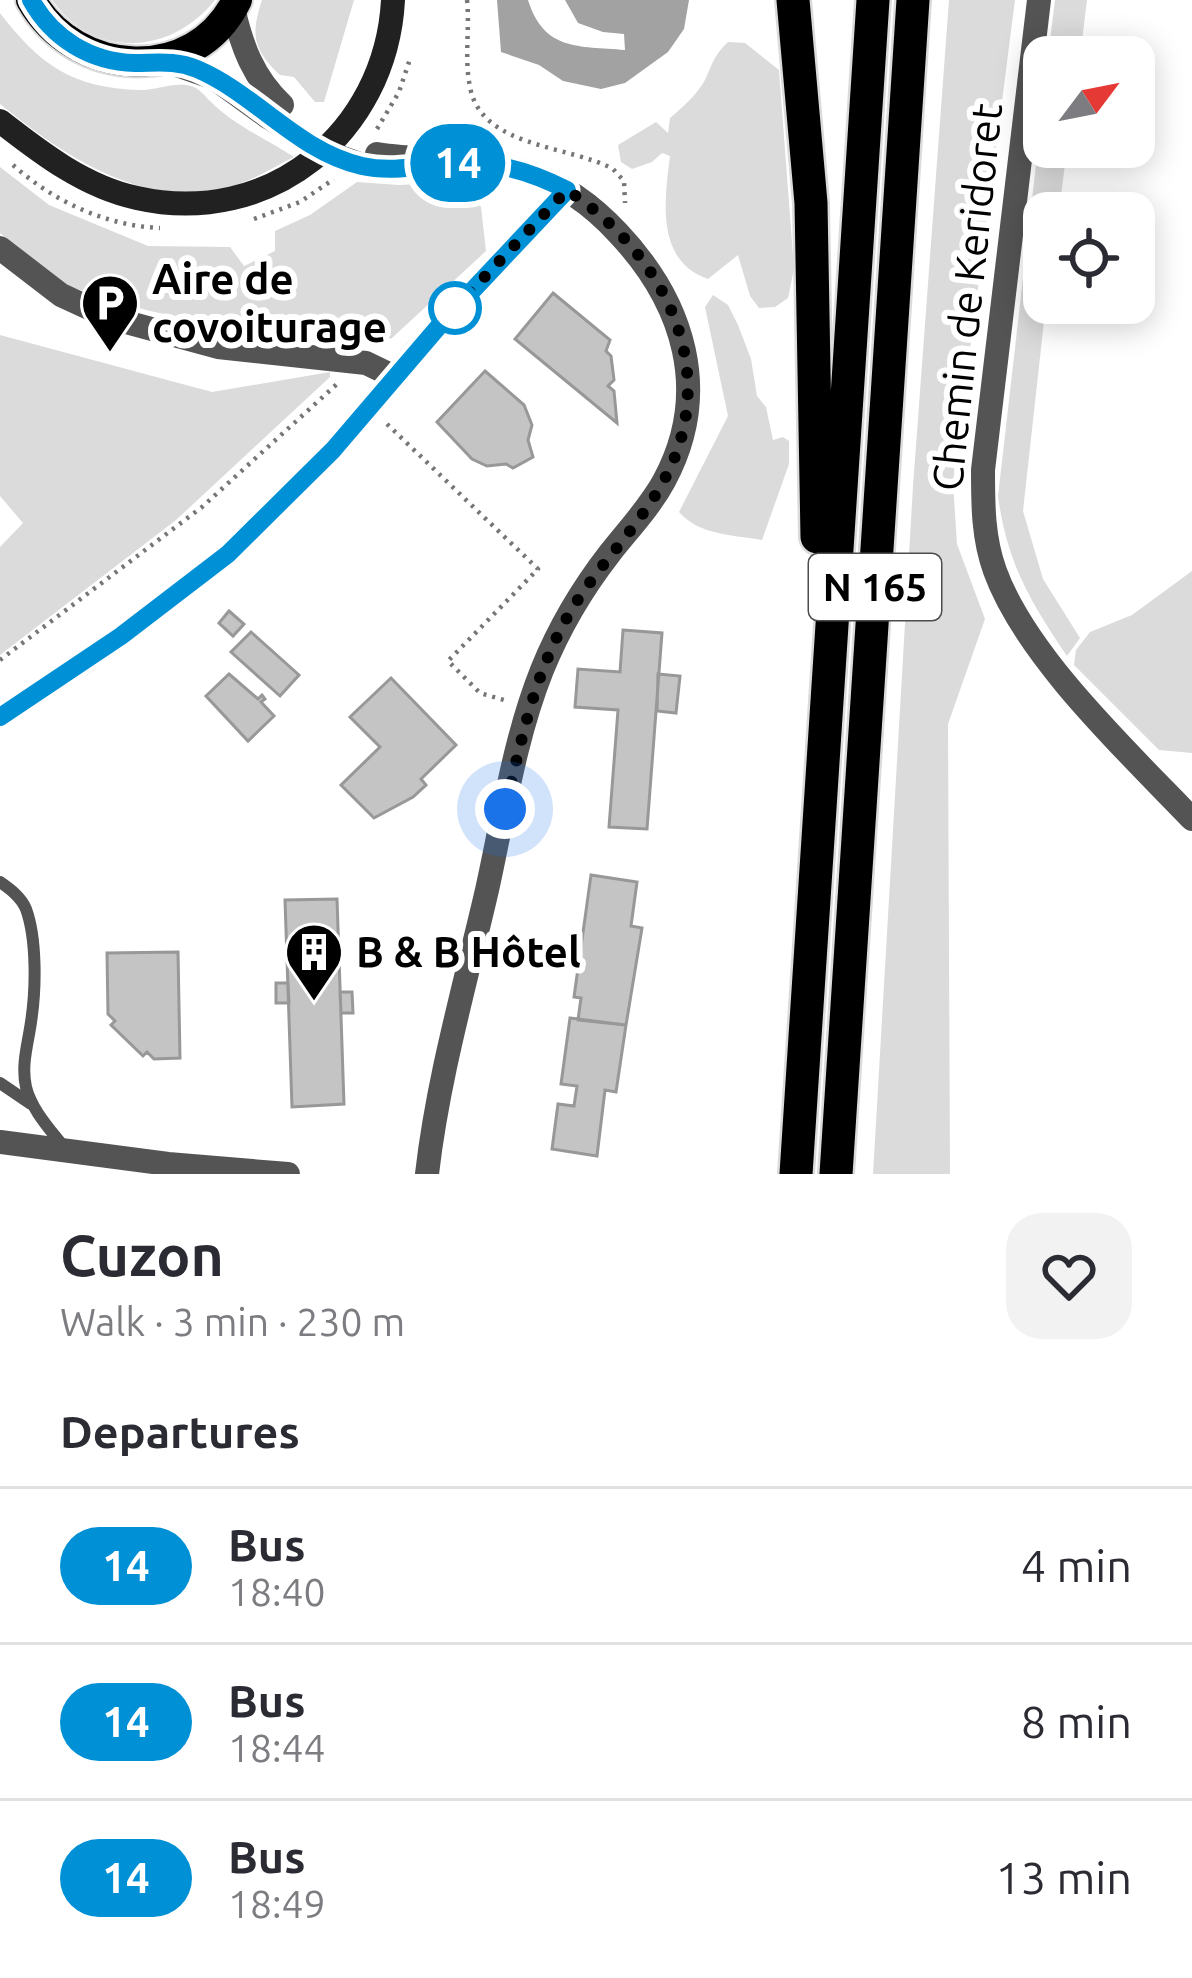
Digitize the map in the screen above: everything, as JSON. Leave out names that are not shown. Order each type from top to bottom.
[{"type":"highway","points":[[793,0],[813,262],[820,799]]},
{"type":"highway","name":"N 165","points":[[796,1174],[873,0]]},
{"type":"highway","name":"N 165","points":[[836,1174],[913,0]]},
{"type":"main road","points":[[31,0],[57,33],[88,54],[125,63],[162,60],[203,41],[235,4]]},
{"type":"main road","points":[[0,121],[64,167],[120,193],[178,203],[233,198],[282,181],[315,158],[358,113],[383,61],[393,0]]},
{"type":"street","name":"Chemin de Keridoret","points":[[1039,0],[983,470],[986,543],[1005,594],[1027,631],[1100,720],[1192,819]]},
{"type":"street","points":[[235,4],[247,58],[275,111]]},
{"type":"street","points":[[162,60],[200,70],[371,160],[517,169],[567,190],[608,222],[646,263],[672,308],[689,370],[688,408],[665,479],[564,622],[530,707],[438,1095],[428,1174]]},
{"type":"street","points":[[0,717],[201,578],[333,450],[567,190]]},
{"type":"street","points":[[0,248],[61,296],[111,318],[218,347],[354,361],[395,376]]},
{"type":"street","points":[[0,1142],[288,1174]]},
{"type":"lane","points":[[0,882],[26,910],[31,939],[32,1017],[23,1070],[31,1104]]},
{"type":"lane","points":[[0,1083],[31,1104],[67,1151]]},
{"type":"path","points":[[467,0],[468,76],[479,111],[504,131],[592,159],[620,174],[627,199],[608,222]]},
{"type":"path","points":[[0,661],[202,507],[351,373],[354,361]]},
{"type":"path","points":[[392,428],[538,569],[448,661],[480,693],[530,707]]},
{"type":"shaded area","points":[[52,0],[215,0],[177,32],[133,43],[89,33]]},
{"type":"shaded area","points":[[262,0],[354,0],[324,102],[315,102],[294,77],[280,75],[259,49],[255,32]]},
{"type":"shaded area","points":[[497,0],[528,0],[543,29],[565,43],[625,50],[624,34],[578,23],[565,0],[689,0],[684,29],[668,52],[625,83],[601,89],[563,81],[539,65],[501,52]]},
{"type":"shaded area","points":[[949,0],[1015,0],[953,482],[957,544],[985,619],[948,724],[950,1174],[873,1174],[913,486]]},
{"type":"shaded area","points":[[1055,0],[1087,0],[1083,36],[1051,36]]},
{"type":"shaded area","points":[[0,13],[44,60],[76,78],[116,88],[193,87],[228,116],[294,157],[235,185],[194,193],[163,191],[104,173],[50,142],[0,104]]},
{"type":"shaded area","points":[[728,42],[745,43],[779,70],[794,269],[788,298],[775,307],[759,308],[750,296],[738,255],[708,279],[679,259],[667,228],[670,156],[662,153],[632,169],[621,162],[618,145],[656,122],[668,133],[670,118],[699,89]]},
{"type":"shaded area","points":[[0,167],[49,205],[148,246],[230,247],[244,266],[275,251],[275,231],[310,215],[357,182],[458,182],[469,186],[481,207],[486,251],[392,338],[257,335],[146,310],[61,284],[0,233]]},
{"type":"shaded area","points":[[1036,168],[1064,168],[1062,192],[1033,192]]},
{"type":"shaded area","points":[[1023,278],[1023,324],[1044,324],[1023,511],[1043,579],[1080,638],[1067,656],[1022,580],[1007,542],[998,496]]},
{"type":"shaded area","points":[[713,295],[728,305],[738,325],[773,440],[783,437],[789,441],[789,464],[762,540],[706,530],[679,512],[728,416],[705,307]]},
{"type":"shaded area","points":[[0,335],[212,392],[330,372],[330,377],[176,520],[0,655],[0,547],[23,523],[0,496]]},
{"type":"shaded area","points":[[1192,571],[1192,753],[1159,750],[1074,665],[1076,650],[1090,632],[1132,615]]},
{"type":"building","points":[[553,293],[610,340],[606,351],[614,380],[608,386],[614,391],[617,423],[515,339]]},
{"type":"building","points":[[485,371],[524,405],[532,425],[528,440],[533,457],[513,468],[487,466],[472,459],[437,422]]},
{"type":"building","points":[[229,611],[244,624],[233,636],[219,623]]},
{"type":"building","points":[[623,630],[662,633],[647,829],[609,827],[618,710],[575,707],[578,669],[620,672]]},
{"type":"building","points":[[251,632],[299,675],[280,696],[231,652]]},
{"type":"building","points":[[229,674],[258,699],[262,695],[261,702],[274,716],[248,741],[206,696]]},
{"type":"building","points":[[658,674],[680,676],[676,713],[657,711]]},
{"type":"building","points":[[391,678],[456,745],[421,779],[426,785],[413,797],[374,818],[341,785],[380,747],[350,717]]},
{"type":"building","points":[[591,875],[637,882],[631,926],[642,928],[626,1025],[578,1020],[581,998],[574,997]]},
{"type":"building","name":"B & B Hôtel","points":[[337,899],[344,1104],[292,1107],[285,900]]},
{"type":"building","points":[[178,952],[180,1058],[154,1059],[147,1052],[143,1056],[111,1025],[115,1021],[108,1014],[107,953]]},
{"type":"building","points":[[276,983],[288,983],[289,1003],[276,1003]]},
{"type":"building","points":[[340,992],[352,992],[353,1013],[341,1013]]},
{"type":"building","points":[[570,1018],[626,1025],[616,1092],[605,1090],[597,1156],[552,1149],[558,1104],[574,1106],[577,1086],[561,1084]]},
{"type":"bus line","name":"14","points":[[0,717],[121,636],[228,554],[333,450],[440,325],[567,190],[530,173],[494,165],[455,162],[384,169],[341,159],[305,141],[200,70],[162,60],[125,63],[88,54],[57,33],[31,0]]},
{"type":"place","name":"Aire de covoiturage","points":[[110,354]]},
{"type":"place","name":"B & B Hôtel","points":[[314,1003]]},
{"type":"route","points":[[455,308],[567,190],[608,222],[658,280],[681,330],[689,370],[688,408],[679,446],[665,479],[564,622],[534,694],[505,809]]}]
